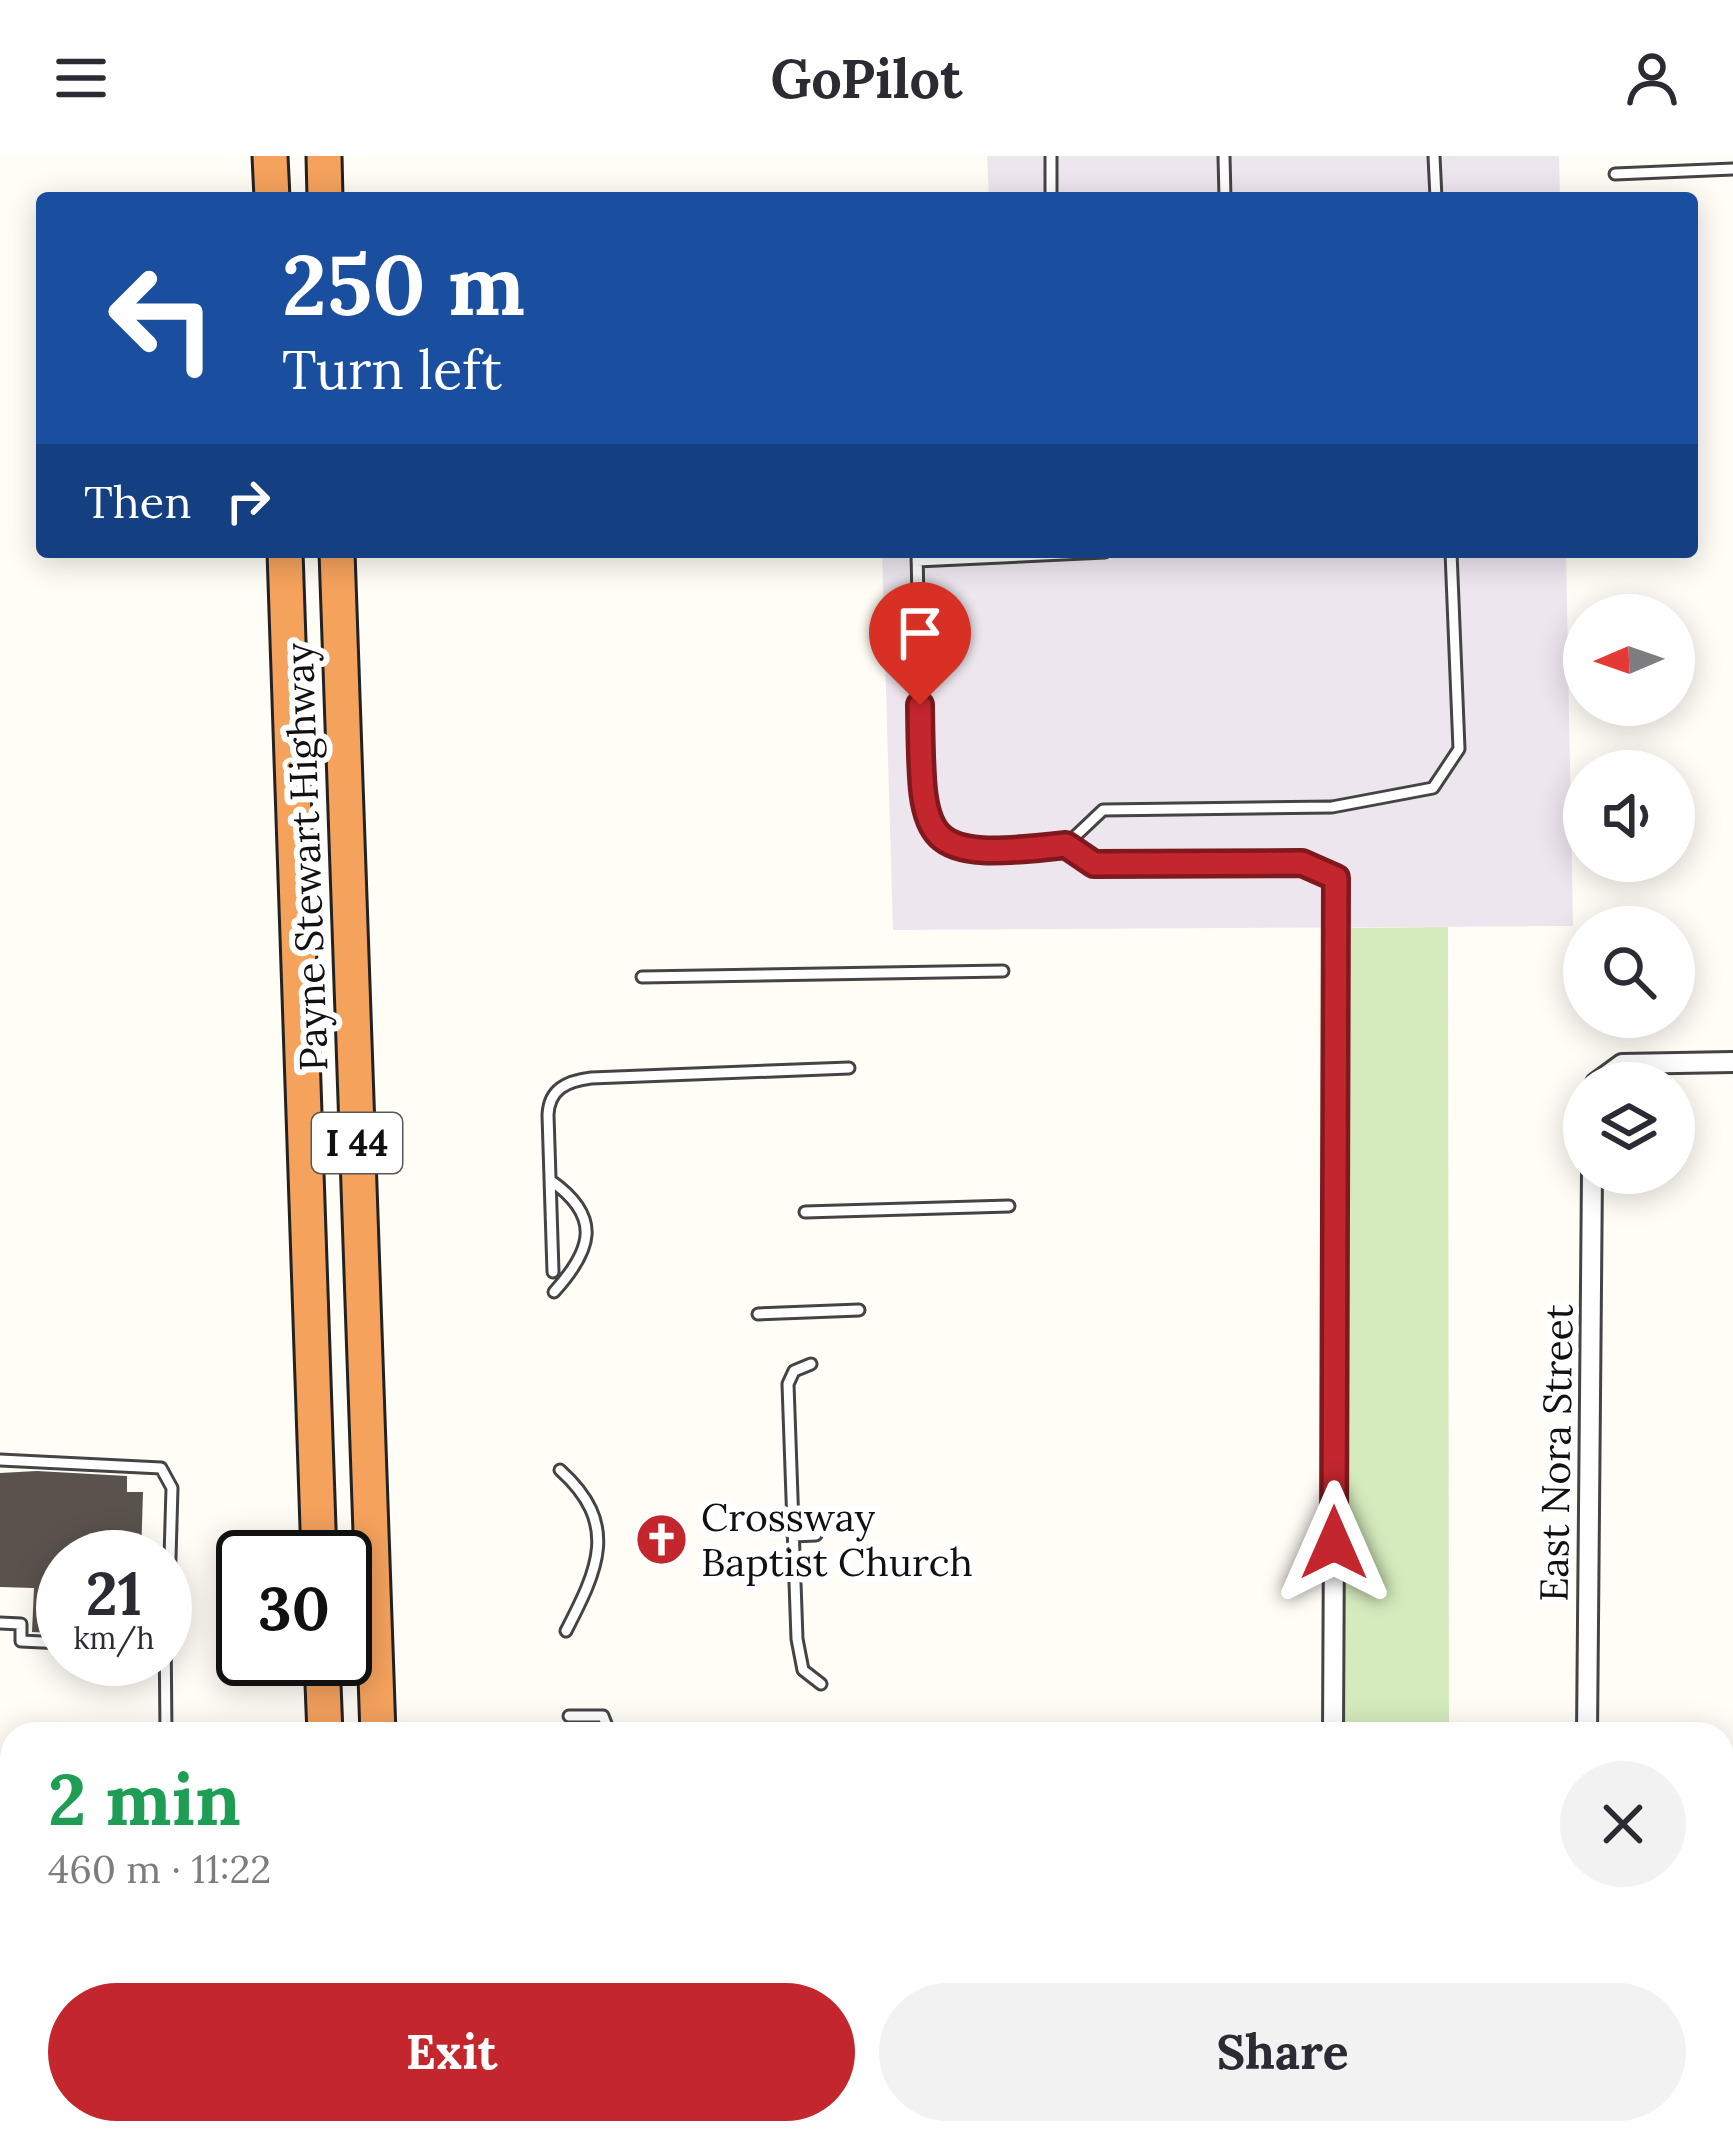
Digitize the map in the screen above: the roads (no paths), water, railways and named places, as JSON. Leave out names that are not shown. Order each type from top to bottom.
[{"type":"highway","points":[[270,156],[272,192]]},
{"type":"highway","points":[[324,156],[325,192]]},
{"type":"highway","name":"Payne Stewart Highway","points":[[285,558],[318,1530]]},
{"type":"highway","name":"Payne Stewart Highway","points":[[337,558],[378,1722]]},
{"type":"highway","points":[[323,1686],[325,1722]]},
{"type":"street","points":[[1333,1722],[1337,921]]},
{"type":"street","points":[[1695,1063],[1733,1062]]},
{"type":"street","name":"East Nora Street","points":[[1587,1722],[1592,1194]]},
{"type":"lane","points":[[1051,156],[1052,192]]},
{"type":"lane","points":[[1224,156],[1225,192]]},
{"type":"lane","points":[[1434,156],[1436,192]]},
{"type":"lane","points":[[1616,173],[1733,169]]},
{"type":"lane","points":[[917,558],[922,801],[930,828],[940,841],[970,853],[1066,845],[1103,810],[1332,807],[1433,788],[1459,748],[1450,558]]},
{"type":"lane","points":[[1066,845],[1094,864],[1302,863],[1336,878],[1337,921]]},
{"type":"lane","points":[[642,977],[1003,971]]},
{"type":"lane","points":[[553,1272],[548,1104],[554,1092],[571,1082],[849,1068]]},
{"type":"lane","points":[[550,1180],[573,1198],[586,1226],[583,1256],[554,1292]]},
{"type":"lane","points":[[805,1212],[1009,1207]]},
{"type":"lane","points":[[758,1314],[859,1310]]},
{"type":"lane","points":[[811,1364],[794,1371],[789,1381],[793,1536],[799,1657],[810,1679],[821,1684]]},
{"type":"lane","points":[[0,1460],[161,1468],[172,1488],[170,1530]]},
{"type":"lane","points":[[560,1470],[586,1497],[598,1542],[593,1576],[566,1631]]},
{"type":"lane","points":[[793,1536],[816,1535]]},
{"type":"lane","points":[[0,1623],[27,1622],[20,1641],[36,1642]]},
{"type":"lane","points":[[166,1686],[166,1722]]},
{"type":"lane","points":[[569,1716],[603,1716],[605,1722]]},
{"type":"place","name":"Crossway Baptist Church","points":[[662,1539]]}]
